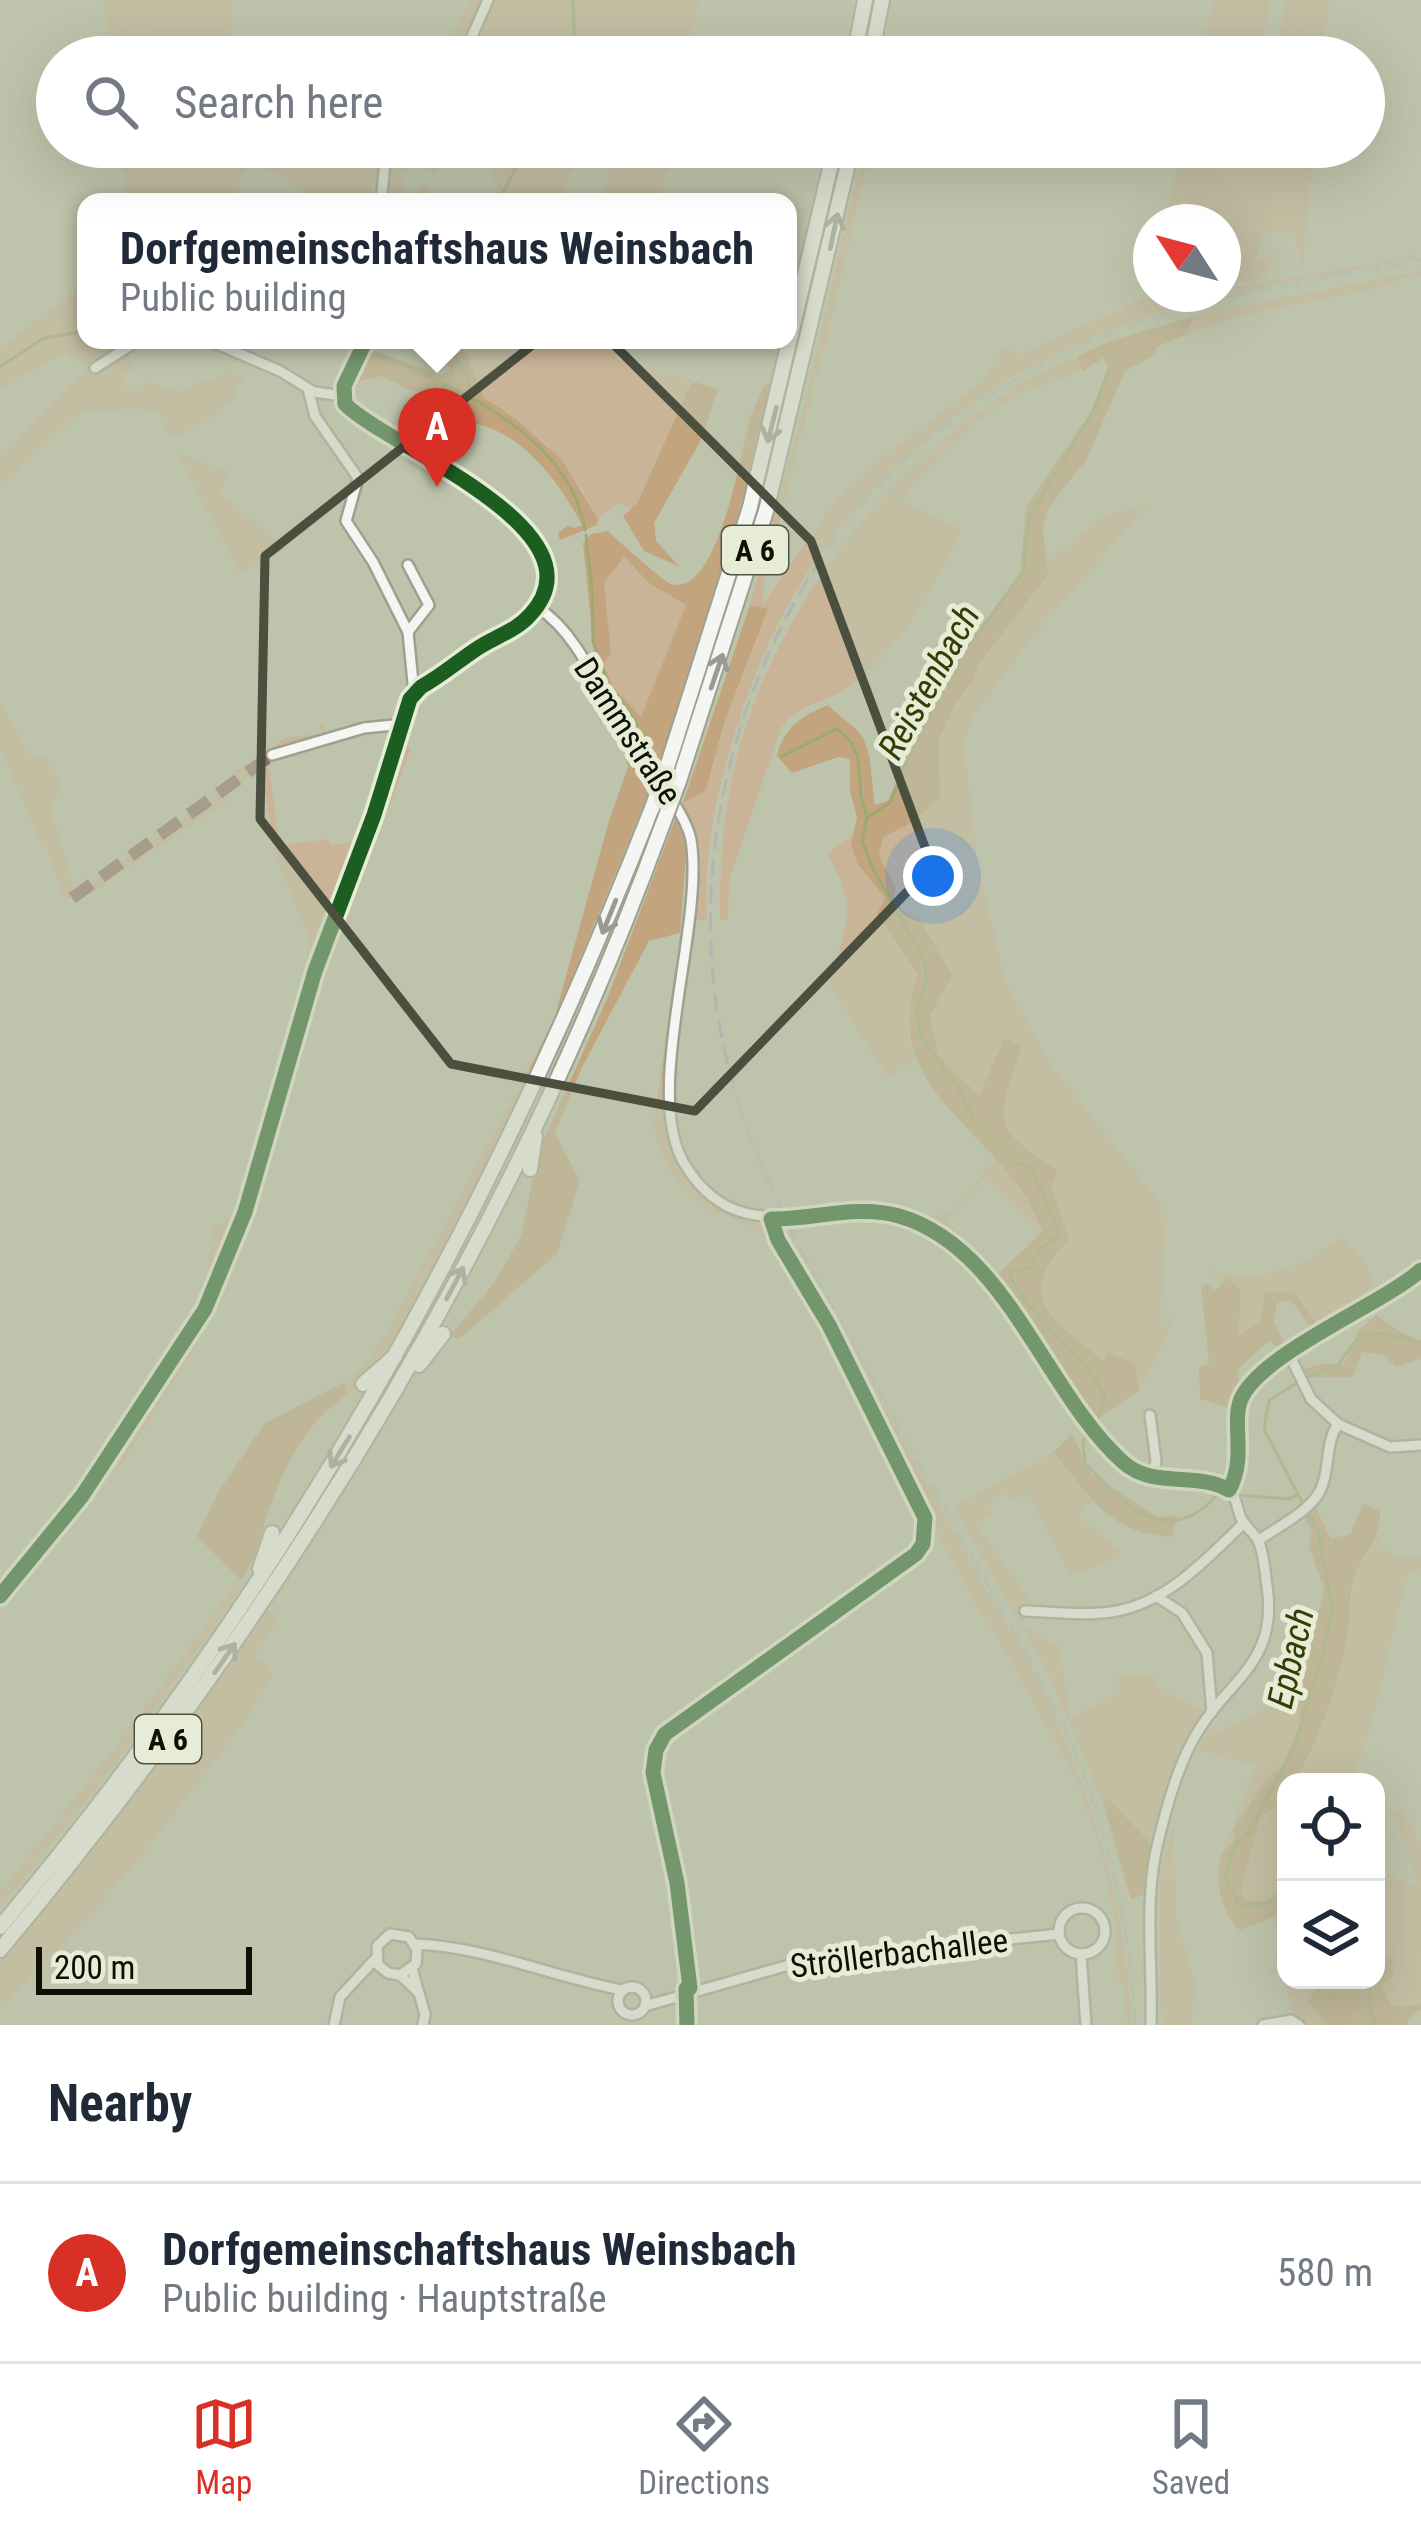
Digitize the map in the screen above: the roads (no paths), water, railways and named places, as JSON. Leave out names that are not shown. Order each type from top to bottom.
[{"type":"highway","points":[[858,36],[865,0]]},
{"type":"highway","points":[[875,36],[882,0]]},
{"type":"highway","name":"A 6","points":[[797,309],[830,168]]},
{"type":"highway","name":"A 6","points":[[0,1950],[201,1693],[272,1589],[399,1386],[536,1125],[610,958],[679,781],[766,511],[847,168]]},
{"type":"highway","name":"A 6","points":[[0,1927],[154,1731],[259,1580],[400,1352],[506,1150],[586,973],[668,764],[755,489],[788,349]]},
{"type":"highway","points":[[530,1168],[536,1125]]},
{"type":"highway","points":[[399,1386],[443,1334]]},
{"type":"highway","points":[[363,1384],[400,1352]]},
{"type":"highway","points":[[259,1580],[272,1533]]},
{"type":"street","points":[[472,36],[488,0]]},
{"type":"street","points":[[95,368],[125,349]]},
{"type":"street","points":[[229,349],[308,389],[343,396]]},
{"type":"street","points":[[362,349],[344,386],[343,396],[354,412],[496,502],[528,530],[545,567],[537,607],[513,629],[414,693]]},
{"type":"street","points":[[0,1596],[82,1496],[205,1309],[232,1250],[315,971],[414,693],[408,632],[374,562],[346,520],[358,478],[315,416],[308,389]]},
{"type":"street","points":[[408,632],[429,605],[409,565]]},
{"type":"street","name":"Dammstraße","points":[[537,607],[550,615],[590,667],[628,742],[687,827],[692,845],[670,1094],[671,1123],[680,1156],[695,1180],[721,1202],[746,1214],[777,1219],[846,1211],[879,1213],[898,1216],[941,1236],[978,1268],[1097,1435],[1134,1470],[1153,1476]]},
{"type":"street","points":[[272,755],[364,728],[404,724]]},
{"type":"street","points":[[1228,1490],[1236,1474],[1240,1401],[1250,1387],[1289,1354],[1414,1276]]},
{"type":"street","points":[[1289,1354],[1311,1399],[1338,1424],[1390,1447],[1421,1445]]},
{"type":"street","points":[[1150,1415],[1156,1461],[1153,1476],[1213,1483],[1228,1490],[1258,1541],[1268,1594],[1264,1641],[1251,1670],[1212,1712],[1190,1746],[1166,1815],[1153,1866],[1149,1910],[1150,2025]]},
{"type":"street","points":[[1258,1541],[1297,1514],[1321,1489],[1328,1444],[1338,1424]]},
{"type":"street","points":[[1025,1611],[1106,1613],[1156,1597],[1198,1568],[1244,1523]]},
{"type":"street","points":[[1156,1597],[1181,1613],[1207,1653],[1212,1712]]},
{"type":"street","points":[[1085,1909],[1098,1916],[1105,1929],[1101,1944],[1082,1954],[1068,1950],[1059,1934],[1071,1912],[1085,1909]]},
{"type":"street","points":[[382,1970],[377,1946],[391,1934],[406,1935],[418,1957]]},
{"type":"street","name":"Ströllerbachallee","points":[[638,2014],[803,1961],[1059,1934]]},
{"type":"street","points":[[415,1944],[533,1965],[598,1988],[638,2014]]},
{"type":"street","points":[[400,1975],[412,1969],[418,1957],[440,1946]]},
{"type":"street","points":[[1082,1954],[1085,2025]]},
{"type":"street","points":[[334,2025],[340,1996],[376,1958]]},
{"type":"street","points":[[412,1969],[425,2014],[423,2025]]},
{"type":"street","points":[[358,1975],[382,1970],[400,1975],[417,1991]]},
{"type":"street","points":[[621,2001],[635,1986],[638,2014]]},
{"type":"street","points":[[1263,2025],[1291,2020],[1299,2025]]},
{"type":"waterway","points":[[573,0],[574,36]]},
{"type":"waterway","points":[[503,193],[516,168]]},
{"type":"waterway","points":[[0,367],[44,338],[77,332]]},
{"type":"waterway","points":[[449,349],[467,374],[469,395]]},
{"type":"waterway","points":[[377,355],[462,393],[509,421],[550,458],[566,480],[585,530]]},
{"type":"waterway","name":"Reistenbach","points":[[868,817],[890,803],[914,743],[966,649],[1023,572],[1029,518],[1092,413],[1111,367]]},
{"type":"waterway","points":[[586,535],[593,641],[607,682],[638,725]]},
{"type":"waterway","points":[[782,756],[837,729],[851,742],[858,757],[867,817],[862,840],[925,961],[926,985],[917,1009],[920,1036],[959,1089],[974,1121],[1014,1161],[1032,1169],[1060,1234],[1039,1250],[1030,1267],[1009,1272],[1028,1304],[1095,1378],[1105,1396],[1097,1422]]},
{"type":"waterway","name":"Epbach","points":[[1305,1378],[1339,1365],[1364,1335],[1383,1333],[1421,1343]]},
{"type":"waterway","name":"Epbach","points":[[1297,1383],[1269,1400],[1264,1429],[1303,1504]]},
{"type":"waterway","points":[[1091,1429],[1083,1441],[1085,1463],[1115,1494],[1147,1516],[1181,1520],[1217,1495],[1229,1494]]},
{"type":"waterway","points":[[1239,1495],[1288,1499],[1298,1495]]},
{"type":"waterway","name":"Epbach","points":[[1277,1899],[1239,1904],[1225,1876],[1235,1844],[1248,1834],[1293,1750],[1323,1653],[1332,1609],[1318,1530],[1307,1512]]},
{"type":"waterway","name":"Epbach","points":[[1370,1989],[1375,2025]]},
{"type":"railway","points":[[1135,2025],[1115,1878],[1069,1737],[806,1258],[745,1122],[722,1041],[712,959],[712,876],[723,795],[745,715],[776,638],[817,565],[886,477],[951,421],[1049,361],[1138,323],[1230,297],[1421,260]]},
{"type":"place","name":"Dorfgemeinschaftshaus Weinsbach","points":[[437,487]]}]
